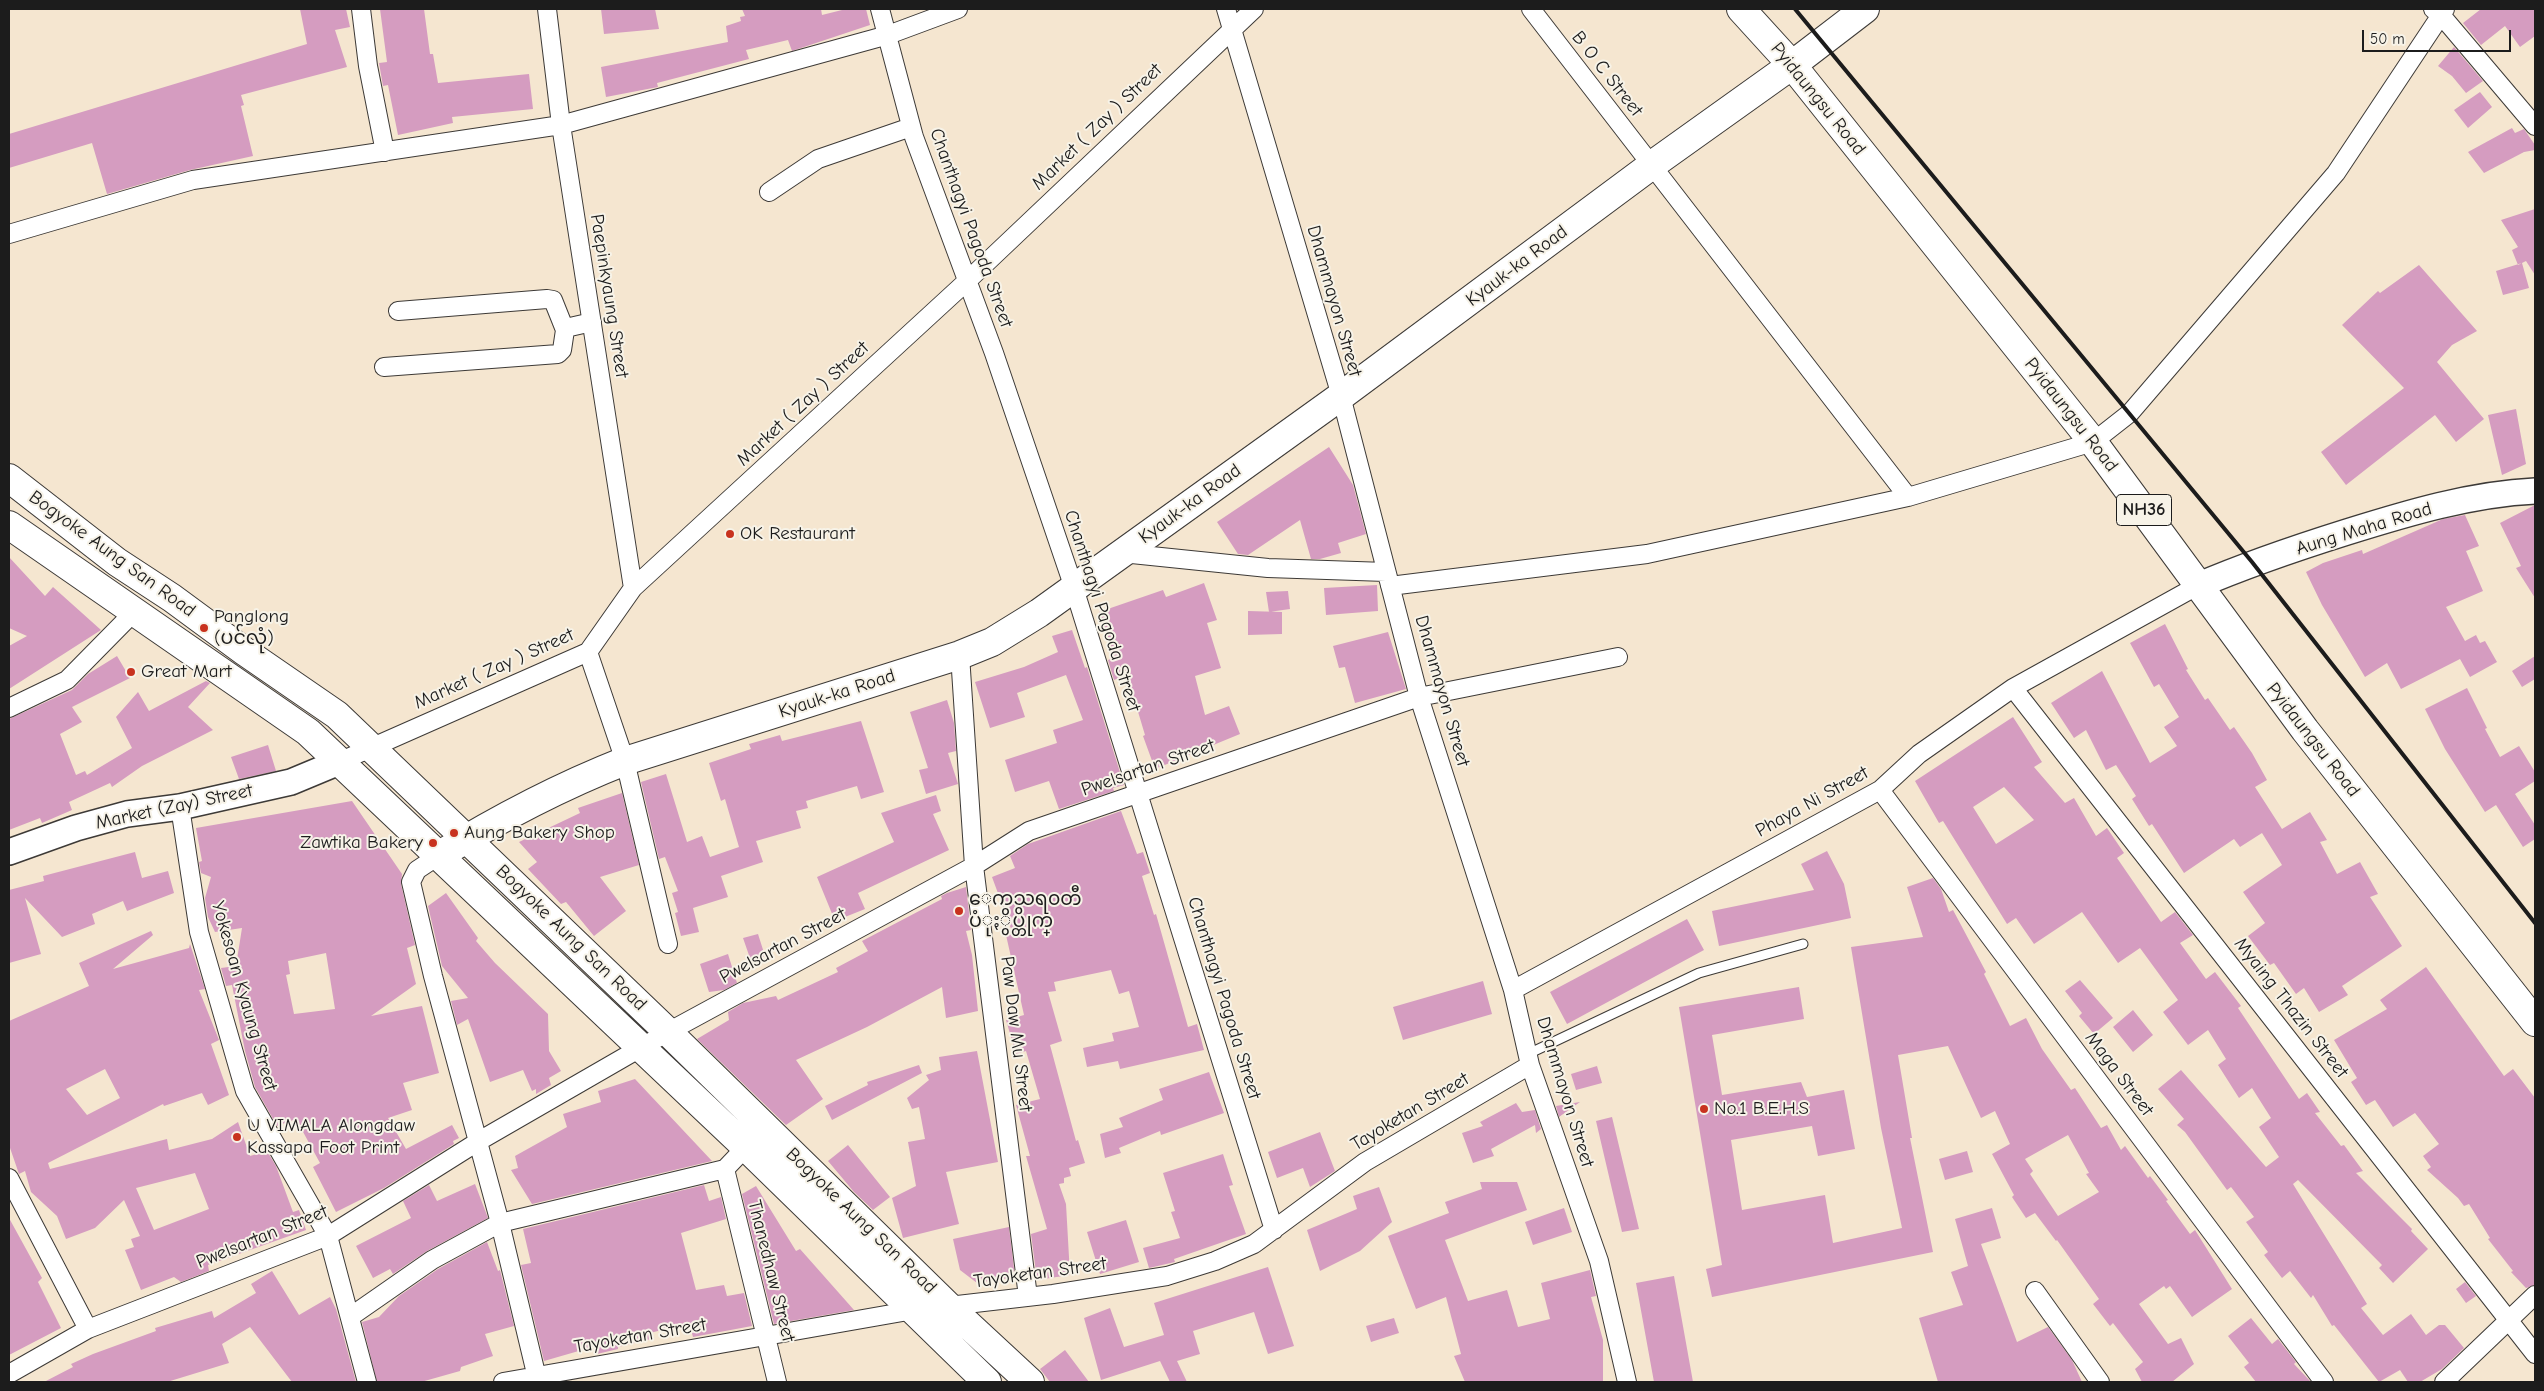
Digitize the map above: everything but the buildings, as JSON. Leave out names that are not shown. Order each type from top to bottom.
[{"type":"main road","name":"Pyidaungsu Road","points":[[1741,9],[1792,65],[2093,442],[2175,551],[2197,586],[2305,730],[2535,1022]]},
{"type":"main road","name":"Kyauk-ka Road","points":[[438,856],[527,804],[584,777],[625,761],[960,655],[992,642],[1039,613],[1340,396],[1652,165],[1792,65],[1865,9]]},
{"type":"main road","name":"Bogyoke Aung San Road","points":[[9,478],[117,562],[172,598],[244,652],[338,715],[668,1032],[770,1134],[948,1306],[1030,1382]]},
{"type":"main road","name":"Bogyoke Aung San Road","points":[[9,525],[133,613],[308,732],[746,1147],[987,1382]]},
{"type":"street","points":[[361,9],[368,66],[385,152]]},
{"type":"street","name":"Paepinkyaung Street","points":[[547,9],[560,125],[633,588]]},
{"type":"street","name":"Chanthagyi Pagoda Street","points":[[880,9],[911,126],[966,282],[994,353],[1074,588],[1274,1230]]},
{"type":"street","points":[[9,234],[193,180],[560,125],[888,35],[958,9]]},
{"type":"street","name":"Dhammayon Street","points":[[1226,9],[1340,396],[1419,698],[1513,990],[1529,1060],[1599,1261],[1627,1382]]},
{"type":"street","name":"Market ( Zay ) Street","points":[[339,762],[588,652],[633,588],[966,282],[1254,9]]},
{"type":"street","name":"B O C Street","points":[[1531,9],[1908,497]]},
{"type":"street","points":[[1122,553],[1388,579],[1647,554],[1908,497],[2093,442],[2130,412],[2336,173],[2439,11],[2535,126]]},
{"type":"street","points":[[769,192],[818,159],[911,126]]},
{"type":"street","points":[[384,367],[558,354],[562,350],[565,330],[553,300],[398,311]]},
{"type":"street","points":[[565,330],[592,322]]},
{"type":"street","name":"Aung Maha Road","points":[[2197,586],[2252,562],[2413,511],[2504,493],[2535,491]]},
{"type":"street","name":"Phaya Ni Street","points":[[1513,990],[1880,790],[1919,754],[2013,688],[2197,586]]},
{"type":"street","points":[[9,708],[67,680],[133,613]]},
{"type":"street","points":[[588,652],[625,761],[668,944]]},
{"type":"street","name":"Paw Daw Mu Street","points":[[960,655],[974,866],[1028,1297]]},
{"type":"street","name":"Pwelsartan Street","points":[[9,1374],[88,1329],[328,1236],[479,1141],[668,1032],[974,866],[1029,830],[1419,698],[1618,657]]},
{"type":"street","name":"Myaing Thazin Street","points":[[2013,688],[2535,1354]]},
{"type":"street","name":"Market (Zay) Street","points":[[9,852],[76,828],[127,814],[180,808],[291,782],[339,762]]},
{"type":"street","name":"Maga Street","points":[[1880,790],[2324,1382]]},
{"type":"street","name":"Yokesoan Kyaung Street","points":[[180,808],[199,932],[245,1090],[328,1236],[367,1382]]},
{"type":"street","points":[[438,856],[417,870],[411,882],[433,976],[500,1223],[537,1379]]},
{"type":"street","name":"Tayoketan Street","points":[[503,1382],[537,1379],[914,1310],[1028,1297],[1167,1276],[1222,1258],[1254,1244],[1365,1162],[1529,1060]]},
{"type":"street","points":[[350,1317],[432,1260],[500,1223],[725,1169],[746,1147]]},
{"type":"street","name":"Thanedhaw Street","points":[[725,1169],[764,1336],[777,1382]]},
{"type":"street","points":[[9,1178],[88,1329]]},
{"type":"street","points":[[2035,1291],[2100,1382]]},
{"type":"street","points":[[2444,1382],[2535,1295]]},
{"type":"lane","points":[[1529,1060],[1699,973],[1803,944]]},
{"type":"railway","points":[[1795,9],[2252,562],[2535,923]]},
{"type":"place","name":"OK Restaurant","points":[[730,534]]},
{"type":"place","name":"Panglong (ပင်လုံ)","points":[[204,628]]},
{"type":"place","name":"Great Mart","points":[[131,672]]},
{"type":"place","name":"Aung Bakery Shop","points":[[454,833]]},
{"type":"place","name":"Zawtika Bakery","points":[[433,843]]},
{"type":"place","name":"ေကသရ၀တီ ပံုႏွိပ္တိုက္","points":[[959,911]]},
{"type":"place","name":"No.1 B.E.H.S","points":[[1704,1109]]},
{"type":"place","name":"U VIMALA Alongdaw Kassapa Foot Print","points":[[237,1137]]}]
